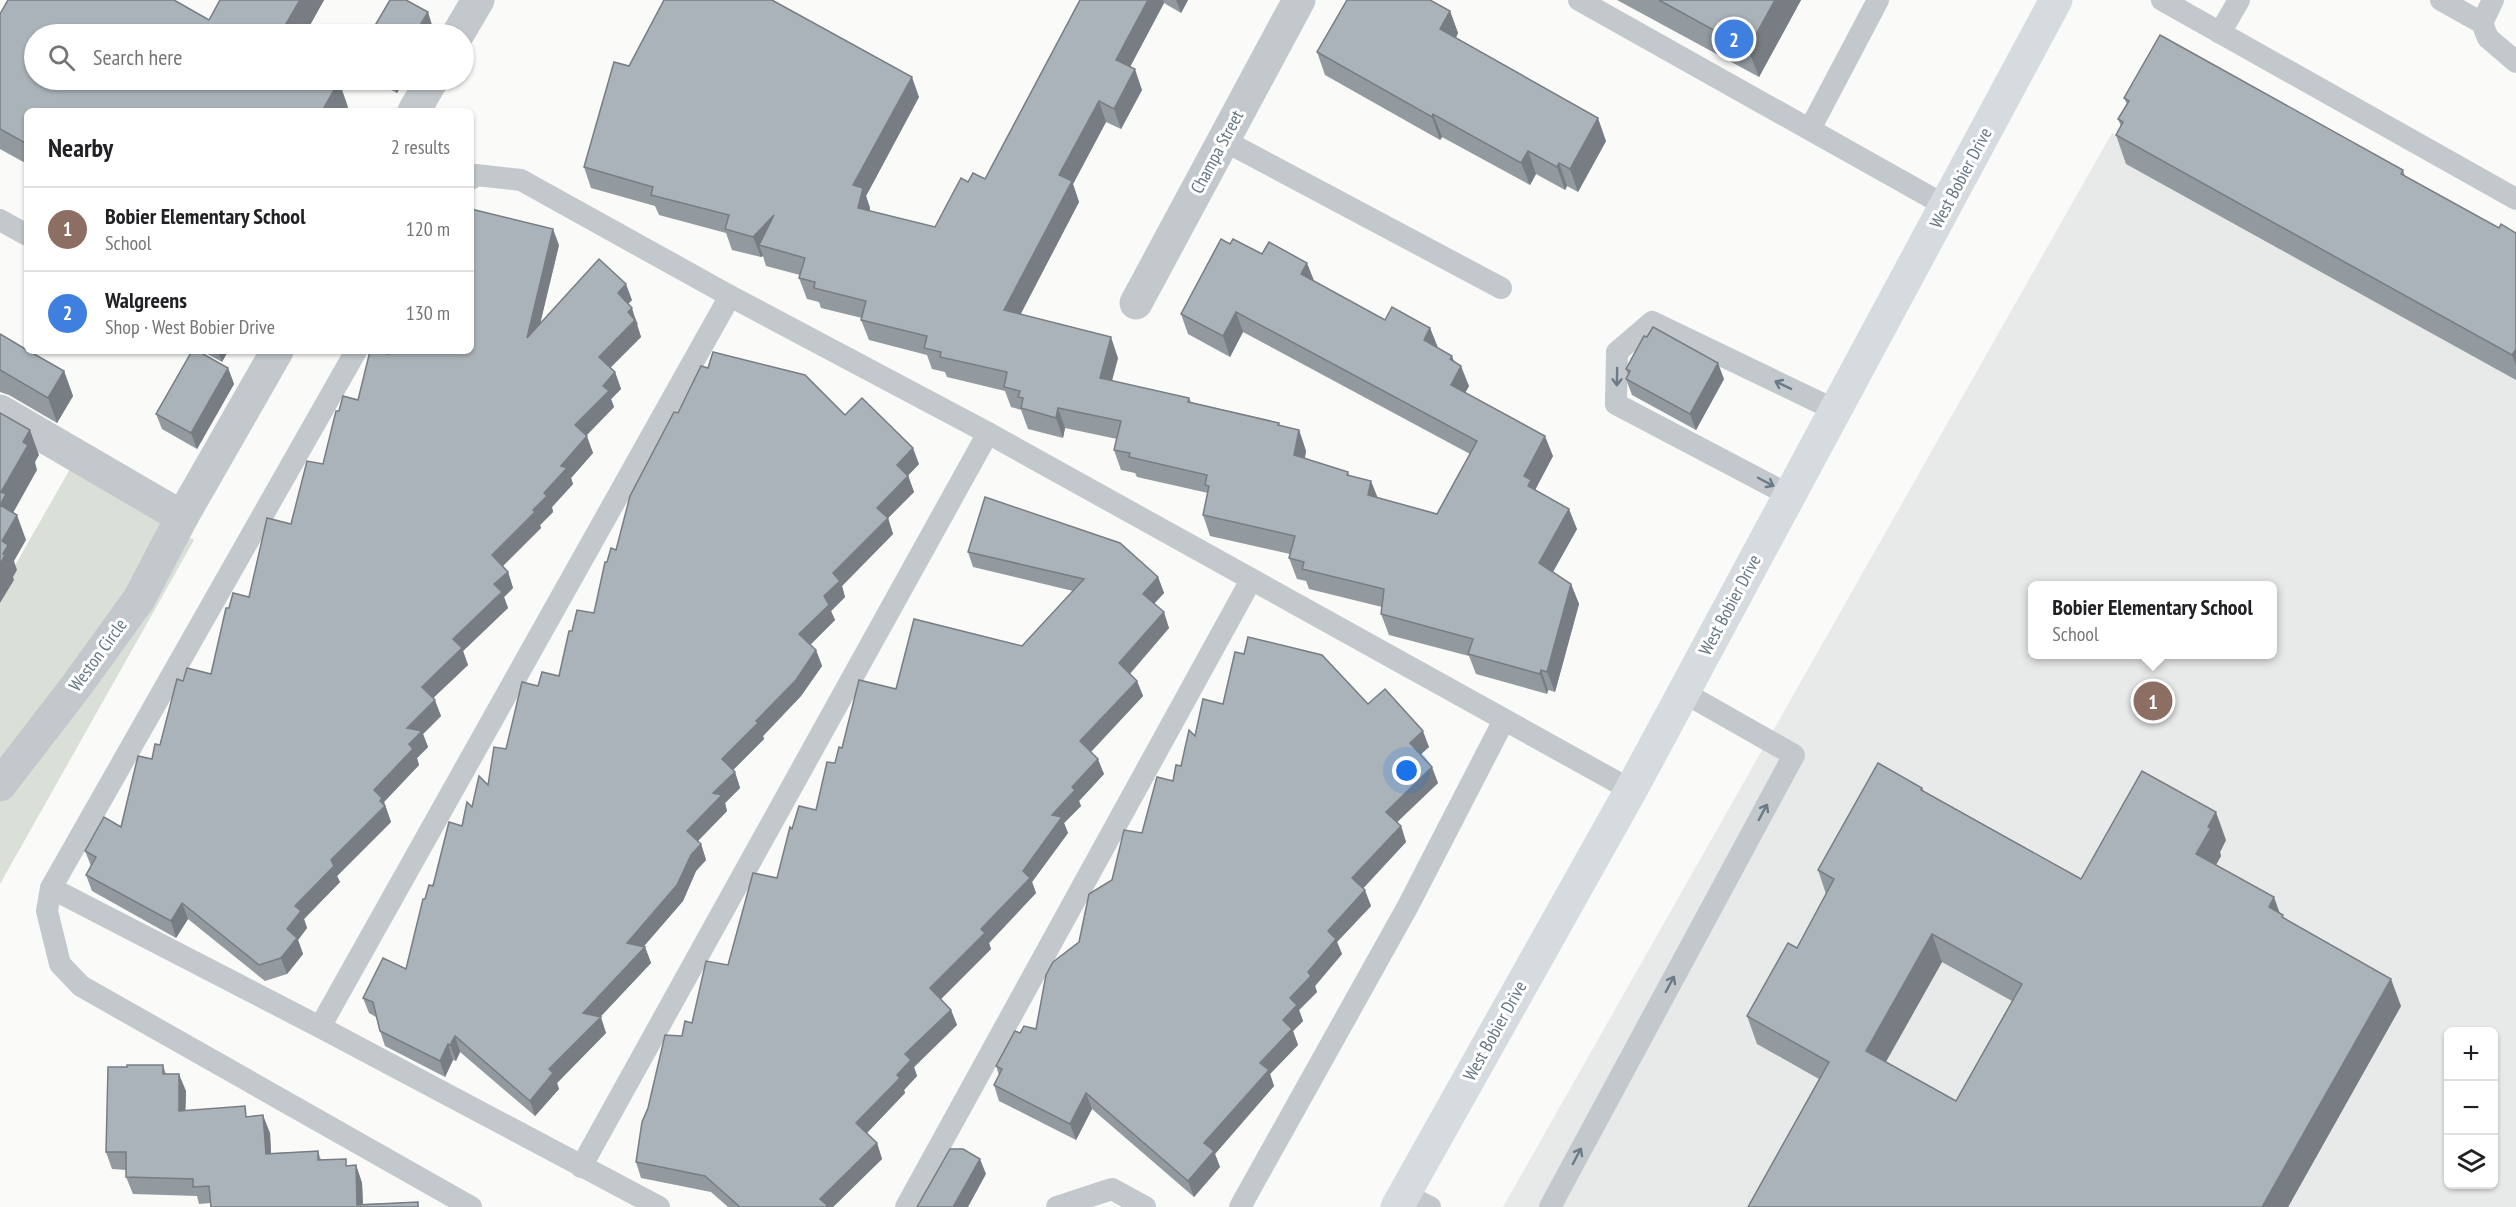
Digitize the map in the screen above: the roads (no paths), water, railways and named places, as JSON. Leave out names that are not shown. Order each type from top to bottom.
[{"type":"main road","name":"West Bobier Drive","points":[[1410,1203],[2056,0]]},
{"type":"street","points":[[464,24],[478,0]]},
{"type":"street","name":"Champa Street","points":[[1136,303],[1299,0]]},
{"type":"street","points":[[416,108],[426,90]]},
{"type":"street","name":"Weston Circle","points":[[0,785],[77,685],[139,599],[182,517],[275,354]]},
{"type":"street","points":[[0,411],[182,517]]},
{"type":"lane","points":[[1579,0],[1946,206]]},
{"type":"lane","points":[[1809,129],[1878,0]]},
{"type":"lane","points":[[2162,0],[2516,199]]},
{"type":"lane","points":[[2220,33],[2239,0]]},
{"type":"lane","points":[[2441,0],[2482,23],[2488,38],[2516,62]]},
{"type":"lane","points":[[2482,23],[2493,0]]},
{"type":"lane","points":[[2516,41],[2513,51],[2516,62]]},
{"type":"lane","points":[[1223,140],[1501,288]]},
{"type":"lane","points":[[474,177],[521,180],[730,296],[988,433],[1630,790]]},
{"type":"lane","points":[[0,220],[24,233]]},
{"type":"lane","points":[[320,1027],[730,296]]},
{"type":"lane","points":[[1789,495],[1616,404],[1617,352],[1652,322],[1835,411]]},
{"type":"lane","points":[[354,354],[51,888],[47,911],[60,964],[81,986],[471,1207]]},
{"type":"lane","points":[[581,1167],[988,433]]},
{"type":"lane","points":[[906,1207],[1251,579]]},
{"type":"lane","points":[[1550,1207],[1794,755],[1683,692]]},
{"type":"lane","points":[[1240,1207],[1408,906],[1504,720]]},
{"type":"lane","points":[[51,888],[320,1027],[659,1207]]},
{"type":"lane","points":[[1057,1207],[1112,1189],[1145,1207]]},
{"type":"place","name":"Walgreens","points":[[1734,39]]},
{"type":"place","name":"Bobier Elementary School","points":[[2153,701]]}]
